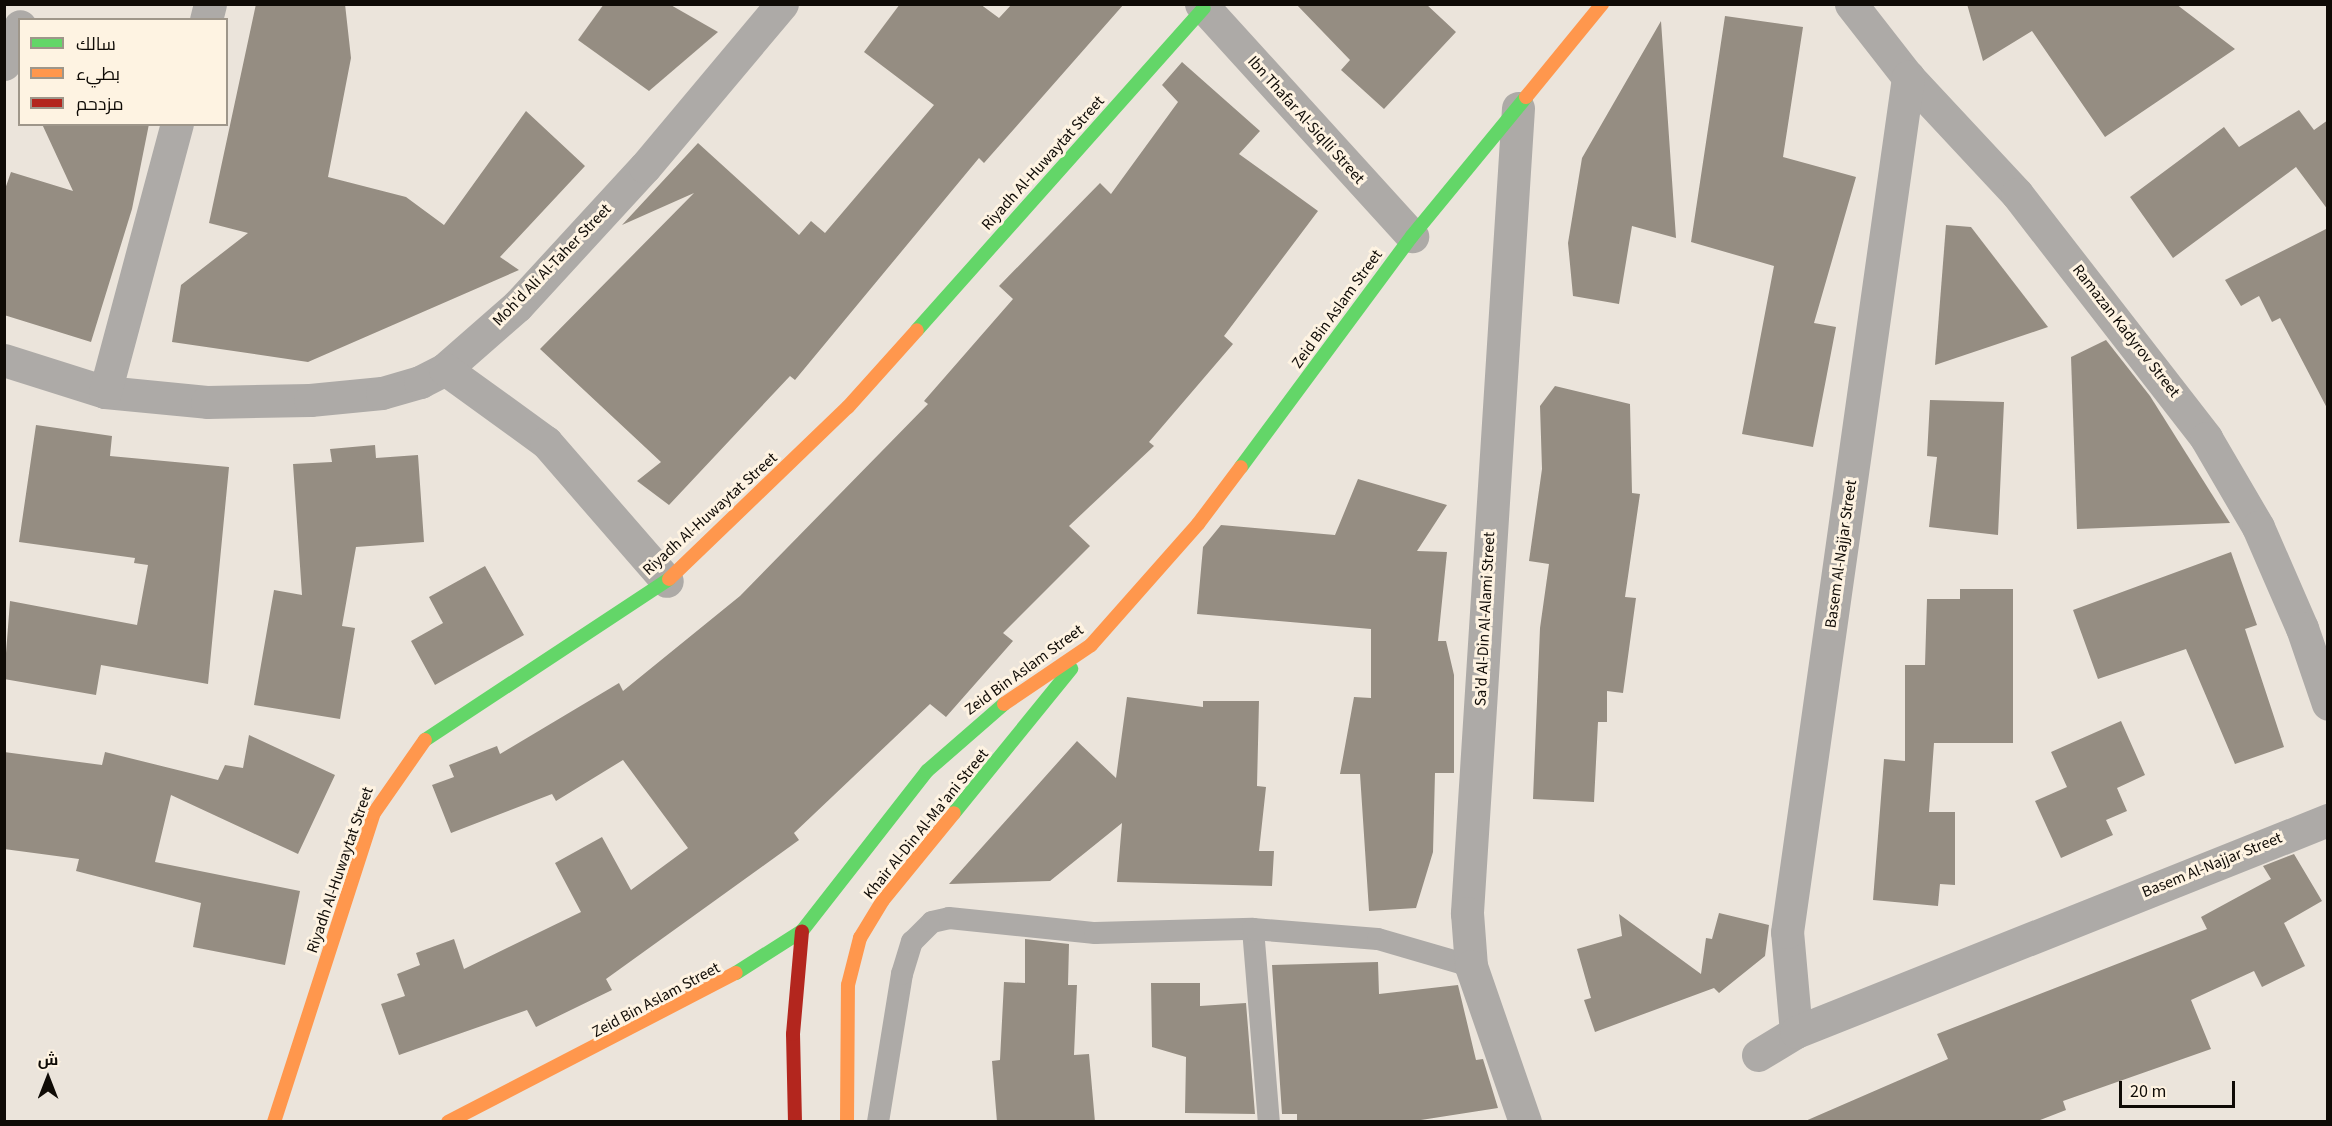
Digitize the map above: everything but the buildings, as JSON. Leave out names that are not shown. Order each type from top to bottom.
[{"type":"street","name":"Moh'd Ali Al-Taher Street","points":[[4,360],[105,392],[207,402],[310,400],[382,393],[445,369],[517,306],[584,236],[782,4]]},
{"type":"street","name":"Zeid Bin Aslam Street","points":[[448,1122],[703,995],[802,931],[927,771],[1005,703],[1091,645],[1198,524],[1412,236],[1602,4]]},
{"type":"street","name":"Ramazan Kadyrov Street","points":[[1851,4],[1908,77],[2018,194],[2206,438],[2258,527],[2302,628],[2328,704]]},
{"type":"street","name":"Ibn Thafar Al-Siqlli Street","points":[[1203,6],[1412,236]]},
{"type":"street","name":"Riyadh Al-Huwaytat Street","points":[[274,1122],[374,813],[400,766],[417,746],[485,696],[667,581],[848,407],[1203,6]]},
{"type":"street","points":[[4,64],[18,31]]},
{"type":"street","name":"Basem Al-Najjar Street","points":[[1796,1032],[1787,932],[1908,77]]},
{"type":"street","name":"Sa'd Al-Din Al-Alami Street","points":[[1518,108],[1467,913],[1471,966],[1525,1122]]},
{"type":"street","points":[[105,392],[176,126]]},
{"type":"street","points":[[445,369],[546,442],[667,581]]},
{"type":"street","name":"Khair Al-Din Al-Ma'ani Street","points":[[847,1122],[848,986],[860,938],[883,900],[1091,645]]},
{"type":"street","name":"Basem Al-Najjar Street","points":[[1758,1055],[1796,1032],[2328,820]]},
{"type":"street","points":[[795,1122],[793,1034],[802,931]]},
{"type":"lane","points":[[878,1122],[902,974],[912,942],[932,922],[949,918],[1095,933],[1253,929],[1378,939],[1471,966]]},
{"type":"lane","points":[[1253,929],[1269,1122]]},
{"type":"traffic: fast","points":[[917,330],[1204,8]]},
{"type":"traffic: fast","points":[[1241,467],[1412,236],[1526,97]]},
{"type":"traffic: fast","points":[[425,740],[669,579]]},
{"type":"traffic: fast","points":[[954,813],[1071,669]]},
{"type":"traffic: fast","points":[[736,973],[802,931],[927,771],[1004,704]]},
{"type":"traffic: slow","points":[[1526,97],[1602,4]]},
{"type":"traffic: slow","points":[[669,579],[848,407],[917,330]]},
{"type":"traffic: slow","points":[[1004,704],[1091,645],[1198,524],[1241,467]]},
{"type":"traffic: slow","points":[[274,1122],[374,813],[425,740]]},
{"type":"traffic: slow","points":[[847,1122],[848,985],[860,938],[883,900],[954,813]]},
{"type":"traffic: slow","points":[[448,1122],[736,973]]},
{"type":"traffic: jam","points":[[795,1122],[793,1034],[802,931]]}]
